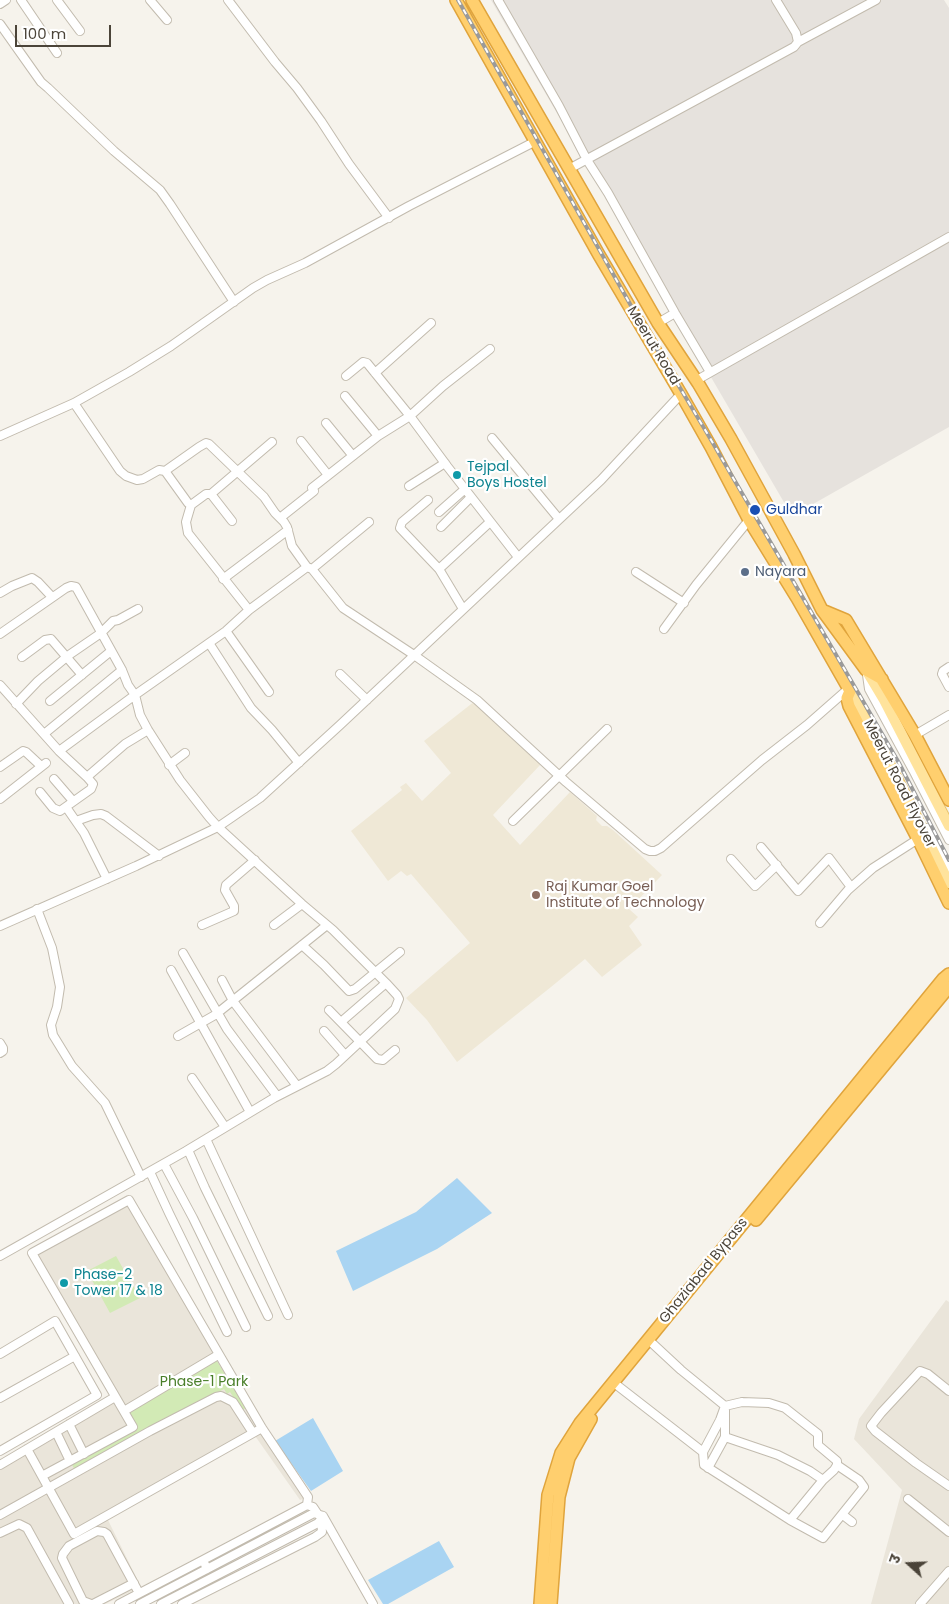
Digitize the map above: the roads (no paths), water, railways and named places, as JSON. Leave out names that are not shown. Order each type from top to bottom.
[{"type":"highway","name":"Meerut Road","points":[[456,0],[599,255],[711,447],[749,520],[809,619],[849,690],[847,698],[850,706],[949,903]]},
{"type":"highway","name":"Meerut Road","points":[[472,0],[658,323],[696,380],[758,487],[822,610],[866,670]]},
{"type":"highway","points":[[809,619],[822,610],[846,620],[882,679],[949,800]]},
{"type":"highway","points":[[866,670],[882,679]]},
{"type":"highway","name":"Ghaziabad Bypass","points":[[551,1604],[559,1496],[569,1458],[588,1422],[653,1344],[676,1310],[949,974]]},
{"type":"highway","name":"Ghaziabad Bypass","points":[[540,1604],[548,1495],[561,1453],[580,1423],[949,987]]},
{"type":"main road","name":"Meerut Road Flyover","points":[[866,670],[884,700],[949,826]]},
{"type":"main road","name":"Meerut Road Flyover","points":[[849,690],[899,782],[949,883]]},
{"type":"street","points":[[0,4],[6,0]]},
{"type":"street","points":[[21,0],[57,53]]},
{"type":"street","points":[[57,0],[80,31]]},
{"type":"street","points":[[150,0],[167,20]]},
{"type":"street","points":[[228,0],[297,88],[321,121],[348,164],[389,218]]},
{"type":"street","points":[[498,0],[559,106],[587,160],[608,193],[710,372]]},
{"type":"street","points":[[776,0],[796,33],[798,42]]},
{"type":"street","points":[[569,169],[787,51],[798,42],[876,0]]},
{"type":"street","points":[[0,24],[41,82],[114,151],[160,190],[234,302]]},
{"type":"street","points":[[0,436],[74,403],[171,346],[267,280],[306,263],[536,141]]},
{"type":"street","points":[[696,380],[949,237]]},
{"type":"street","points":[[658,323],[675,313]]},
{"type":"street","points":[[375,373],[430,323]]},
{"type":"street","points":[[280,518],[328,475],[378,436],[410,416],[443,386],[490,349]]},
{"type":"street","points":[[346,376],[365,362],[410,416],[518,557]]},
{"type":"street","points":[[0,926],[159,856],[218,827],[260,798],[601,480],[681,394]]},
{"type":"street","points":[[345,396],[378,436]]},
{"type":"street","points":[[74,403],[120,471],[126,476],[137,480],[143,479],[159,470],[165,471],[191,505]]},
{"type":"street","points":[[326,423],[353,456]]},
{"type":"street","points":[[492,438],[559,519]]},
{"type":"street","points":[[301,441],[328,475]]},
{"type":"street","points":[[249,610],[188,533],[186,522],[191,505],[206,494],[211,494],[272,442]]},
{"type":"street","points":[[165,471],[206,444],[264,498],[286,525],[292,546],[343,608],[477,700],[560,776],[645,849],[655,851],[661,848],[762,760],[849,690],[857,695],[949,871]]},
{"type":"street","points":[[409,486],[445,463]]},
{"type":"street","points":[[439,512],[465,489]]},
{"type":"street","points":[[211,494],[232,521]]},
{"type":"street","points":[[441,527],[472,497]]},
{"type":"street","points":[[428,500],[402,522],[400,528],[439,569],[463,609]]},
{"type":"street","points":[[664,629],[749,520]]},
{"type":"street","points":[[60,751],[226,631],[249,610],[309,568],[369,522]]},
{"type":"street","points":[[439,569],[490,522]]},
{"type":"street","points":[[224,578],[288,530]]},
{"type":"street","points":[[636,572],[684,603]]},
{"type":"street","points":[[0,593],[32,578],[52,597]]},
{"type":"street","points":[[0,634],[52,597],[71,586],[76,587],[135,695],[140,715],[169,765],[218,827],[376,972],[397,995],[398,1003],[395,1009],[327,1070],[277,1096],[164,1164],[0,1256]]},
{"type":"street","points":[[16,704],[38,681],[67,657],[113,622],[138,609]]},
{"type":"street","points":[[226,631],[269,692]]},
{"type":"street","points":[[22,657],[48,639],[53,640],[82,675]]},
{"type":"street","points":[[209,643],[251,708],[299,763]]},
{"type":"street","points":[[50,701],[111,651]]},
{"type":"street","points":[[949,667],[942,674],[949,687]]},
{"type":"street","points":[[44,734],[122,670]]},
{"type":"street","points":[[866,670],[869,689],[949,840]]},
{"type":"street","points":[[340,674],[367,700]]},
{"type":"street","points":[[0,685],[93,784],[91,789],[60,812],[53,808],[40,792]]},
{"type":"street","points":[[914,735],[949,715]]},
{"type":"street","points":[[87,777],[125,744],[148,730]]},
{"type":"street","points":[[513,821],[607,730]]},
{"type":"street","points":[[0,768],[23,751],[43,765],[0,799]]},
{"type":"street","points":[[169,765],[185,753]]},
{"type":"street","points":[[54,779],[74,801]]},
{"type":"street","points":[[66,807],[84,833],[107,879]]},
{"type":"street","points":[[76,821],[93,815],[101,814],[106,816],[159,856]]},
{"type":"street","points":[[820,923],[851,887],[874,868],[918,840]]},
{"type":"street","points":[[762,847],[798,891],[829,858],[851,887]]},
{"type":"street","points":[[731,859],[755,886],[777,866]]},
{"type":"street","points":[[202,925],[234,912],[234,906],[225,890],[226,885],[255,860]]},
{"type":"street","points":[[274,925],[302,904]]},
{"type":"street","points":[[37,910],[52,948],[60,987],[57,1007],[51,1025],[53,1035],[72,1066],[105,1103],[141,1177]]},
{"type":"street","points":[[178,1036],[217,1014],[327,925]]},
{"type":"street","points":[[302,945],[349,991],[355,989],[400,952]]},
{"type":"street","points":[[183,953],[217,1014],[277,1096]]},
{"type":"street","points":[[171,970],[250,1112]]},
{"type":"street","points":[[222,980],[233,1001],[297,1086]]},
{"type":"street","points":[[341,1022],[386,983]]},
{"type":"street","points":[[329,1010],[379,1060],[383,1060],[395,1050]]},
{"type":"street","points":[[324,1031],[345,1055]]},
{"type":"street","points":[[0,1043],[4,1048],[0,1054]]},
{"type":"street","points":[[192,1078],[225,1127]]},
{"type":"street","points":[[206,1138],[288,1315]]},
{"type":"street","points":[[188,1150],[268,1316]]},
{"type":"street","points":[[164,1164],[193,1218],[246,1328]]},
{"type":"street","points":[[150,1172],[227,1332]]},
{"type":"street","points":[[42,1476],[133,1427],[32,1253],[129,1200],[218,1355],[262,1428],[308,1497],[307,1505]]},
{"type":"street","points":[[0,1354],[55,1321],[97,1395],[0,1451]]},
{"type":"street","points":[[653,1344],[725,1406],[754,1402],[769,1403],[785,1408],[818,1434],[818,1445],[837,1461],[838,1465],[859,1480],[864,1487],[823,1538],[790,1520],[704,1465],[703,1452],[720,1420],[725,1406]]},
{"type":"street","points":[[124,1411],[218,1355]]},
{"type":"street","points":[[0,1398],[75,1356]]},
{"type":"street","points":[[949,1391],[928,1374],[920,1371],[881,1412],[872,1426],[888,1442],[949,1486]]},
{"type":"street","points":[[618,1386],[703,1452]]},
{"type":"street","points":[[0,1514],[150,1431],[216,1397],[221,1396],[233,1402],[252,1433]]},
{"type":"street","points":[[0,1465],[115,1397]]},
{"type":"street","points":[[708,1468],[725,1438],[725,1406]]},
{"type":"street","points":[[69,1424],[84,1454]]},
{"type":"street","points":[[27,1449],[74,1534],[262,1428]]},
{"type":"street","points":[[56,1432],[70,1461]]},
{"type":"street","points":[[725,1438],[778,1455],[810,1471],[823,1480]]},
{"type":"street","points":[[790,1520],[838,1465]]},
{"type":"street","points":[[908,1499],[949,1532]]},
{"type":"street","points":[[119,1604],[307,1505],[313,1507],[320,1516],[373,1604]]},
{"type":"street","points":[[140,1604],[283,1528],[314,1513],[320,1516]]},
{"type":"street","points":[[843,1515],[852,1522]]},
{"type":"street","points":[[161,1604],[318,1523],[320,1516]]},
{"type":"street","points":[[182,1604],[315,1538],[322,1532],[320,1516]]},
{"type":"street","points":[[0,1533],[19,1524],[27,1528],[68,1604]]},
{"type":"street","points":[[134,1583],[92,1604],[84,1601],[62,1558],[62,1554],[69,1546],[97,1531],[104,1532],[107,1534],[140,1593]]},
{"type":"street","points":[[203,1560],[207,1569]]},
{"type":"street","points":[[920,1604],[949,1571]]},
{"type":"water","points":[[457,1178],[492,1213],[437,1249],[353,1291],[336,1251],[416,1212]]},
{"type":"water","points":[[313,1418],[343,1471],[311,1491],[275,1441]]},
{"type":"water","points":[[439,1541],[454,1567],[388,1604],[383,1604],[368,1580]]},
{"type":"railway","points":[[458,0],[634,311],[899,763],[949,860]]},
{"type":"place","name":"Tejpal Boys Hostel","points":[[457,475]]},
{"type":"place","name":"Guldhar","points":[[755,510]]},
{"type":"place","name":"Nayara","points":[[745,572]]},
{"type":"place","name":"Raj Kumar Goel Institute of Technology","points":[[536,895]]},
{"type":"place","name":"Phase-2 Tower 17 & 18","points":[[64,1283]]},
{"type":"park label","name":"Phase-1 Park","points":[[204,1382]]}]
